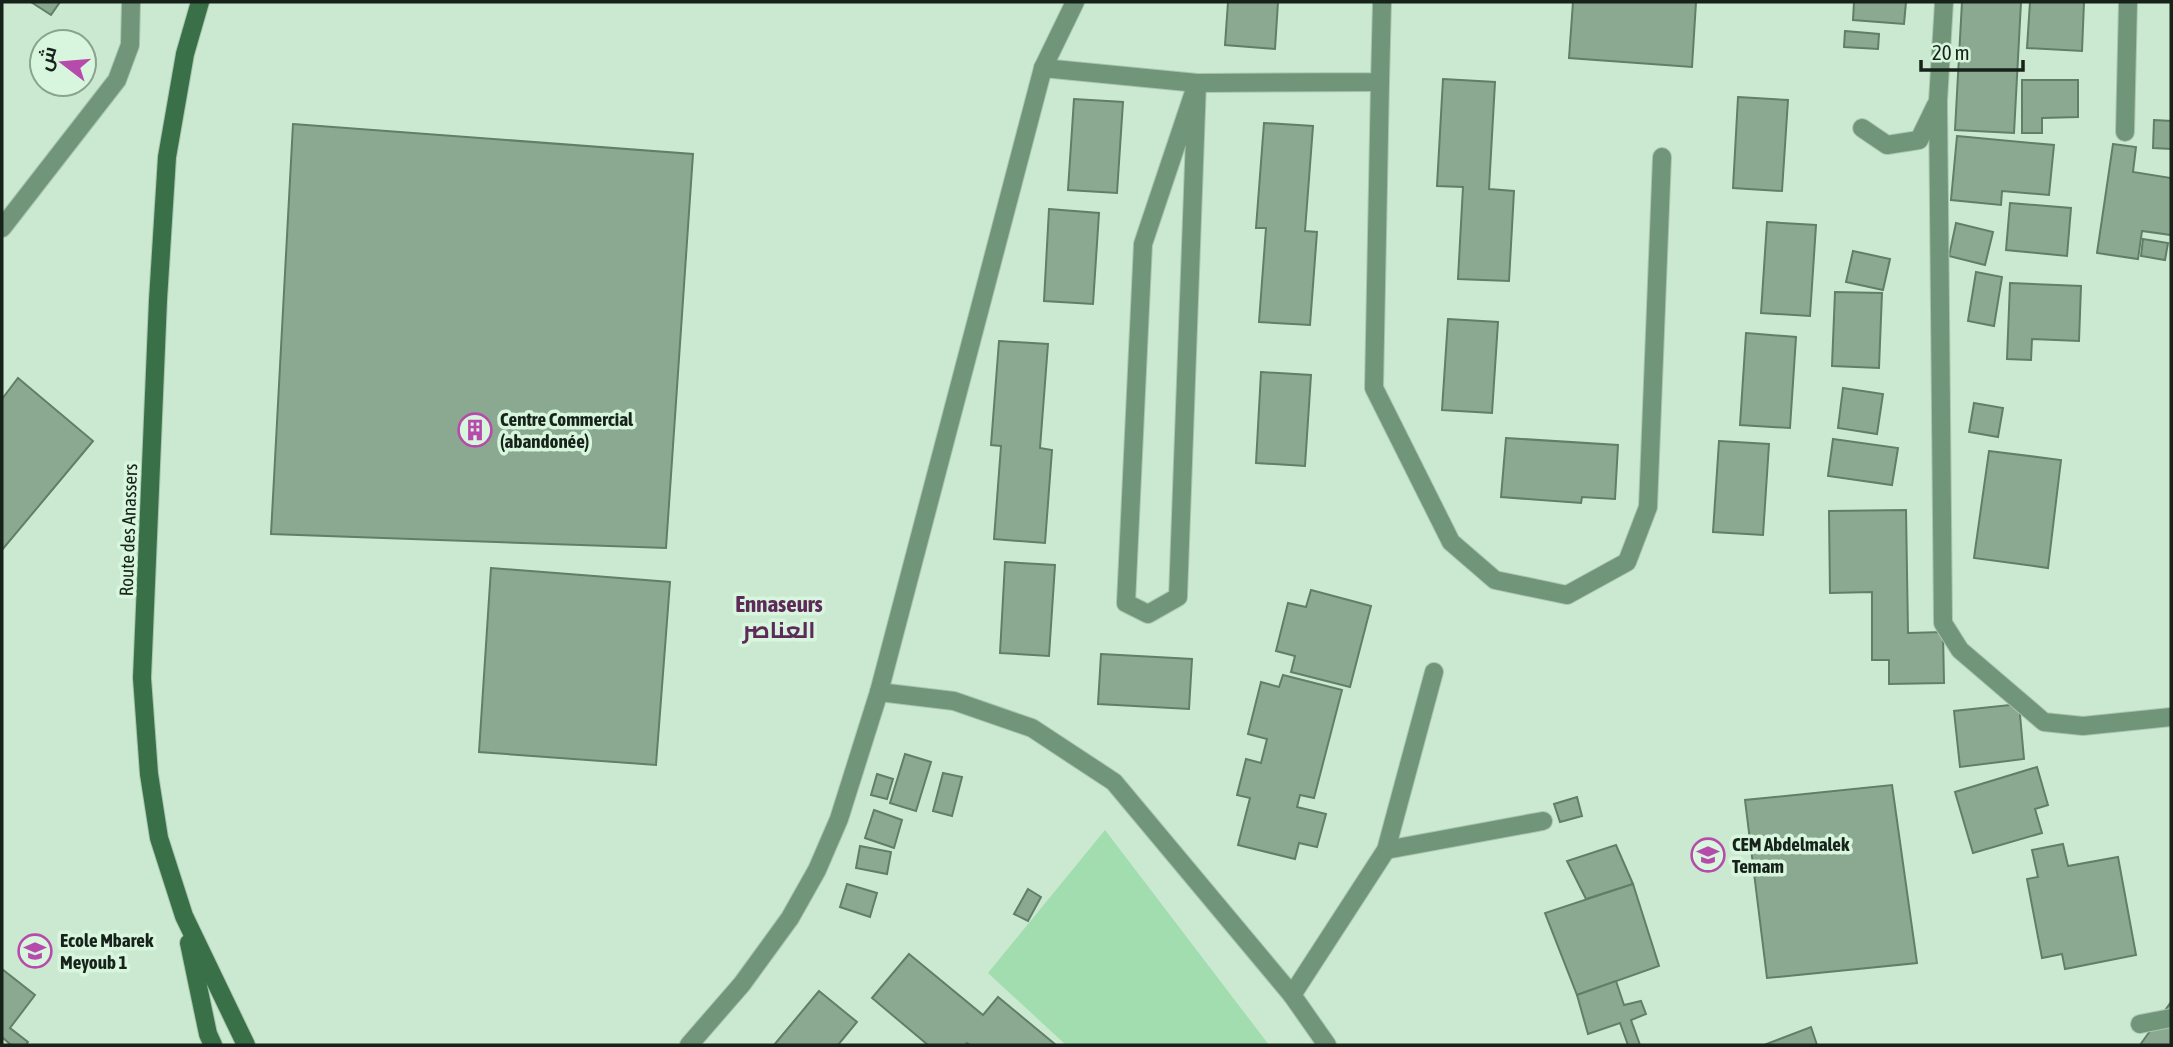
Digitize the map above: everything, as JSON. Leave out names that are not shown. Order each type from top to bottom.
[{"type":"main road","name":"Route des Anassers","points":[[201,2],[185,54],[167,156],[142,678],[149,774],[159,838],[184,916],[246,1045]]},
{"type":"main road","points":[[184,916],[213,1045]]},
{"type":"street","points":[[2,228],[117,80],[130,45],[131,2]]},
{"type":"street","points":[[689,1045],[742,984],[790,918],[839,819],[879,692],[1043,68],[1075,2]]},
{"type":"street","points":[[1382,2],[1374,388],[1451,542],[1495,580],[1567,595],[1627,562],[1648,507],[1662,157]]},
{"type":"street","points":[[1944,2],[1938,102],[1943,622],[1960,650],[2044,722],[2083,726],[2171,717]]},
{"type":"street","points":[[2124,132],[2128,2]]},
{"type":"street","points":[[1043,68],[1197,83],[1380,82]]},
{"type":"street","points":[[1197,83],[1178,597],[1148,614],[1126,603],[1143,244],[1197,83]]},
{"type":"street","points":[[1862,128],[1887,145],[1919,139],[1938,102]]},
{"type":"street","points":[[1292,995],[1386,850],[1434,672]]},
{"type":"street","points":[[879,692],[954,701],[1032,729],[1114,782],[1292,995],[1327,1045]]},
{"type":"street","points":[[1386,850],[1543,821]]},
{"type":"street","points":[[2140,1024],[2171,1017]]},
{"type":"green space","points":[[1105,830],[1269,1045],[1066,1045],[988,973]]},
{"type":"building","points":[[31,2],[60,2],[51,15]]},
{"type":"building","points":[[1228,2],[1278,2],[1275,49],[1225,45]]},
{"type":"building","points":[[1573,2],[1696,2],[1692,67],[1569,58]]},
{"type":"building","points":[[1854,2],[1906,2],[1904,24],[1853,20]]},
{"type":"building","points":[[1962,2],[2021,2],[2014,133],[1955,130]]},
{"type":"building","points":[[2030,2],[2084,2],[2082,51],[2027,48]]},
{"type":"building","points":[[1845,31],[1879,34],[1878,49],[1844,47]]},
{"type":"building","points":[[1443,79],[1495,82],[1489,189],[1514,191],[1509,281],[1458,279],[1463,187],[1437,186]]},
{"type":"building","points":[[2022,80],[2078,80],[2078,117],[2042,118],[2042,133],[2022,133]]},
{"type":"building","points":[[1738,97],[1788,100],[1782,191],[1733,188]]},
{"type":"building","points":[[1074,99],[1123,102],[1117,193],[1068,190]]},
{"type":"building","points":[[2154,120],[2171,121],[2171,149],[2153,148]]},
{"type":"building","points":[[1264,123],[1313,126],[1305,231],[1317,232],[1310,325],[1259,322],[1266,228],[1256,228]]},
{"type":"building","name":"Centre Commercial (abandonée)","points":[[293,124],[693,154],[666,548],[271,534]]},
{"type":"building","points":[[1957,136],[2054,145],[2049,195],[2002,191],[2001,205],[1951,200]]},
{"type":"building","points":[[2113,144],[2136,147],[2133,172],[2171,178],[2171,235],[2142,231],[2138,259],[2097,253]]},
{"type":"building","points":[[2010,203],[2071,208],[2067,256],[2006,250]]},
{"type":"building","points":[[1049,209],[1099,213],[1093,304],[1044,301]]},
{"type":"building","points":[[1767,222],[1816,225],[1810,316],[1761,313]]},
{"type":"building","points":[[1956,223],[1993,232],[1985,265],[1949,256]]},
{"type":"building","points":[[2143,239],[2168,243],[2165,260],[2141,256]]},
{"type":"building","points":[[1853,251],[1890,259],[1883,290],[1846,282]]},
{"type":"building","points":[[1976,272],[2002,277],[1994,326],[1968,321]]},
{"type":"building","points":[[2010,283],[2081,286],[2079,341],[2032,339],[2031,360],[2007,359]]},
{"type":"building","points":[[1835,292],[1882,293],[1879,368],[1832,366]]},
{"type":"building","points":[[1448,319],[1498,322],[1492,413],[1442,410]]},
{"type":"building","points":[[1746,333],[1796,337],[1790,428],[1740,425]]},
{"type":"building","points":[[999,341],[1048,344],[1040,448],[1052,450],[1045,543],[994,539],[1001,446],[991,445]]},
{"type":"building","points":[[1261,372],[1311,375],[1305,466],[1256,463]]},
{"type":"building","points":[[18,378],[93,441],[2,550],[2,399]]},
{"type":"building","points":[[1843,388],[1883,394],[1877,434],[1838,428]]},
{"type":"building","points":[[1974,403],[2003,408],[1998,437],[1969,432]]},
{"type":"building","points":[[1506,438],[1618,445],[1615,499],[1582,497],[1581,503],[1501,497]]},
{"type":"building","points":[[1833,439],[1898,448],[1892,485],[1828,476]]},
{"type":"building","points":[[1719,441],[1769,444],[1763,535],[1713,532]]},
{"type":"building","points":[[1989,451],[2061,460],[2048,568],[1974,558]]},
{"type":"building","points":[[1906,510],[1908,633],[1943,632],[1944,683],[1889,684],[1889,660],[1872,660],[1872,592],[1830,593],[1829,511]]},
{"type":"building","points":[[1005,562],[1055,565],[1049,656],[1000,653]]},
{"type":"building","points":[[491,568],[670,582],[656,765],[479,752]]},
{"type":"building","points":[[1311,590],[1371,606],[1350,687],[1291,672],[1295,656],[1276,651],[1288,603],[1306,607]]},
{"type":"building","points":[[1101,654],[1192,659],[1189,709],[1098,704]]},
{"type":"building","points":[[1283,675],[1342,690],[1314,798],[1300,795],[1297,807],[1326,814],[1317,847],[1299,843],[1295,859],[1238,845],[1250,798],[1237,795],[1246,759],[1261,763],[1267,739],[1248,734],[1261,682],[1279,687]]},
{"type":"building","points":[[2019,704],[2024,759],[1960,767],[1954,711]]},
{"type":"building","points":[[905,754],[931,762],[916,811],[890,803]]},
{"type":"building","points":[[2037,767],[2048,805],[2035,809],[2042,833],[1973,853],[1955,792]]},
{"type":"building","points":[[943,773],[962,777],[952,816],[933,811]]},
{"type":"building","points":[[877,774],[893,779],[887,799],[871,795]]},
{"type":"building","points":[[1892,785],[1917,963],[1767,978],[1745,800]]},
{"type":"building","points":[[1577,797],[1582,816],[1560,822],[1554,804]]},
{"type":"building","points":[[874,810],[902,820],[894,848],[865,838]]},
{"type":"building","points":[[2063,844],[2068,866],[2118,857],[2136,955],[2065,969],[2062,954],[2042,958],[2027,879],[2038,877],[2032,850]]},
{"type":"building","points":[[1616,845],[1633,884],[1586,899],[1567,861]]},
{"type":"building","points":[[860,846],[891,852],[887,874],[856,868]]},
{"type":"building","points":[[847,884],[877,893],[870,917],[840,907]]},
{"type":"building","points":[[1633,884],[1659,966],[1577,995],[1545,913]]},
{"type":"building","points":[[1028,889],[1041,897],[1028,921],[1014,914]]},
{"type":"building","points":[[909,954],[983,1015],[998,997],[1056,1045],[928,1045],[872,998]]},
{"type":"building","points":[[2,969],[35,995],[10,1028],[28,1042],[26,1045],[11,1045],[2,1037]]},
{"type":"building","points":[[1616,981],[1624,1005],[1641,1001],[1646,1014],[1631,1020],[1640,1045],[1628,1045],[1620,1023],[1588,1034],[1577,995]]},
{"type":"building","points":[[819,991],[857,1022],[838,1045],[774,1045]]},
{"type":"building","points":[[2171,1002],[2171,1045],[2140,1045]]},
{"type":"building","points":[[1811,1027],[1817,1045],[1764,1045]]},
{"type":"place","name":"Centre Commercial (abandonée)","points":[[475,430]]},
{"type":"place","name":"CEM Abdelmalek Temam","points":[[1708,855]]},
{"type":"place","name":"Ecole Mbarek Meyoub 1","points":[[35,951]]},
{"type":"district","name":"Ennaseurs العناصر","points":[[779,617]]}]
